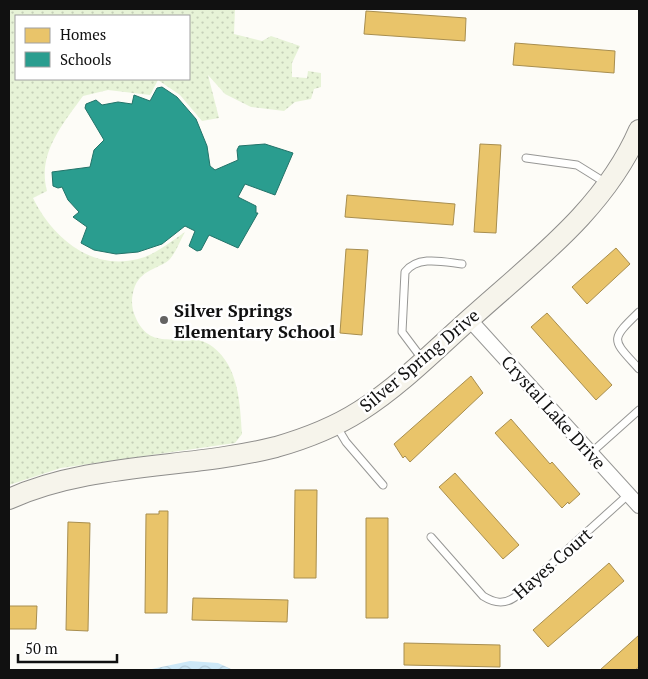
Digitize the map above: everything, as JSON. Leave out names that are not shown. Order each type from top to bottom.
[{"type":"street","name":"Silver Spring Drive","points":[[9,499],[32,490],[84,477],[258,451],[293,441],[336,424],[377,400],[569,229],[608,185],[632,150],[639,130]]},
{"type":"street","name":"Crystal Lake Drive","points":[[469,319],[592,452],[639,506]]},
{"type":"lane","points":[[526,158],[578,165],[608,185]]},
{"type":"lane","points":[[423,361],[402,332],[405,272],[414,263],[421,261],[462,264]]},
{"type":"lane","points":[[639,312],[618,332],[616,338],[620,348],[639,369]]},
{"type":"lane","points":[[592,452],[639,410]]},
{"type":"lane","points":[[336,424],[346,442],[383,485]]},
{"type":"lane","name":"Hayes Court","points":[[431,537],[483,596],[493,602],[504,603],[515,597],[629,494]]},
{"type":"green space","points":[[9,9],[235,9],[234,34],[262,41],[271,36],[300,46],[292,63],[292,77],[307,78],[308,71],[321,73],[321,87],[314,89],[311,99],[295,102],[284,111],[251,107],[225,94],[208,75],[219,118],[202,121],[180,95],[158,80],[150,95],[108,90],[83,96],[53,140],[48,152],[45,165],[47,191],[33,198],[51,226],[62,238],[75,248],[104,260],[121,261],[144,257],[162,248],[185,232],[170,259],[147,272],[138,280],[133,294],[132,305],[134,313],[142,329],[151,336],[160,339],[203,341],[222,355],[233,375],[239,399],[242,434],[235,443],[61,468],[9,485]]},
{"type":"water","points":[[190,661],[218,663],[231,669],[248,670],[147,670]]},
{"type":"building: Homes","points":[[366,11],[466,18],[465,41],[364,34]]},
{"type":"building: Homes","points":[[515,43],[615,51],[614,73],[513,65]]},
{"type":"building: Homes","points":[[480,144],[501,145],[496,233],[474,232]]},
{"type":"building: Homes","points":[[347,195],[455,204],[453,225],[345,217]]},
{"type":"building: Homes","points":[[616,248],[630,264],[587,304],[572,287]]},
{"type":"building: Homes","points":[[346,249],[368,250],[362,335],[340,333]]},
{"type":"building: Homes","points":[[547,313],[612,385],[596,400],[531,327]]},
{"type":"building: Homes","points":[[471,376],[483,393],[410,462],[405,456],[403,458],[394,444]]},
{"type":"building: Homes","points":[[511,419],[550,464],[552,462],[580,494],[569,504],[568,502],[562,508],[495,433]]},
{"type":"building: Homes","points":[[455,473],[519,545],[503,559],[439,487]]},
{"type":"building: Homes","points":[[295,490],[317,490],[316,578],[294,578]]},
{"type":"building: Homes","points":[[159,511],[168,511],[167,613],[145,613],[146,514],[159,514]]},
{"type":"building: Homes","points":[[366,518],[388,518],[388,618],[366,618]]},
{"type":"building: Homes","points":[[68,522],[90,523],[88,631],[66,630]]},
{"type":"building: Homes","points":[[609,563],[624,581],[548,647],[533,630]]},
{"type":"building: Homes","points":[[193,598],[288,600],[287,622],[192,620]]},
{"type":"building: Homes","points":[[9,606],[37,606],[36,629],[9,629]]},
{"type":"building: Homes","points":[[639,635],[639,667],[635,670],[600,670]]},
{"type":"building: Homes","points":[[404,643],[500,645],[500,667],[404,665]]},
{"type":"building: Schools","points":[[162,87],[177,97],[196,119],[207,146],[210,166],[215,170],[238,160],[237,150],[239,146],[265,144],[293,153],[275,195],[245,184],[238,197],[256,206],[256,213],[258,213],[238,248],[209,235],[201,250],[197,251],[189,246],[195,231],[185,226],[162,244],[138,252],[116,254],[94,250],[81,243],[87,227],[73,217],[79,212],[68,200],[62,187],[53,186],[52,172],[90,167],[94,150],[104,140],[85,108],[86,104],[96,100],[102,105],[118,102],[132,104],[134,95],[150,101],[157,88]]},
{"type":"place","name":"Silver Springs Elementary School","points":[[164,320]]}]
